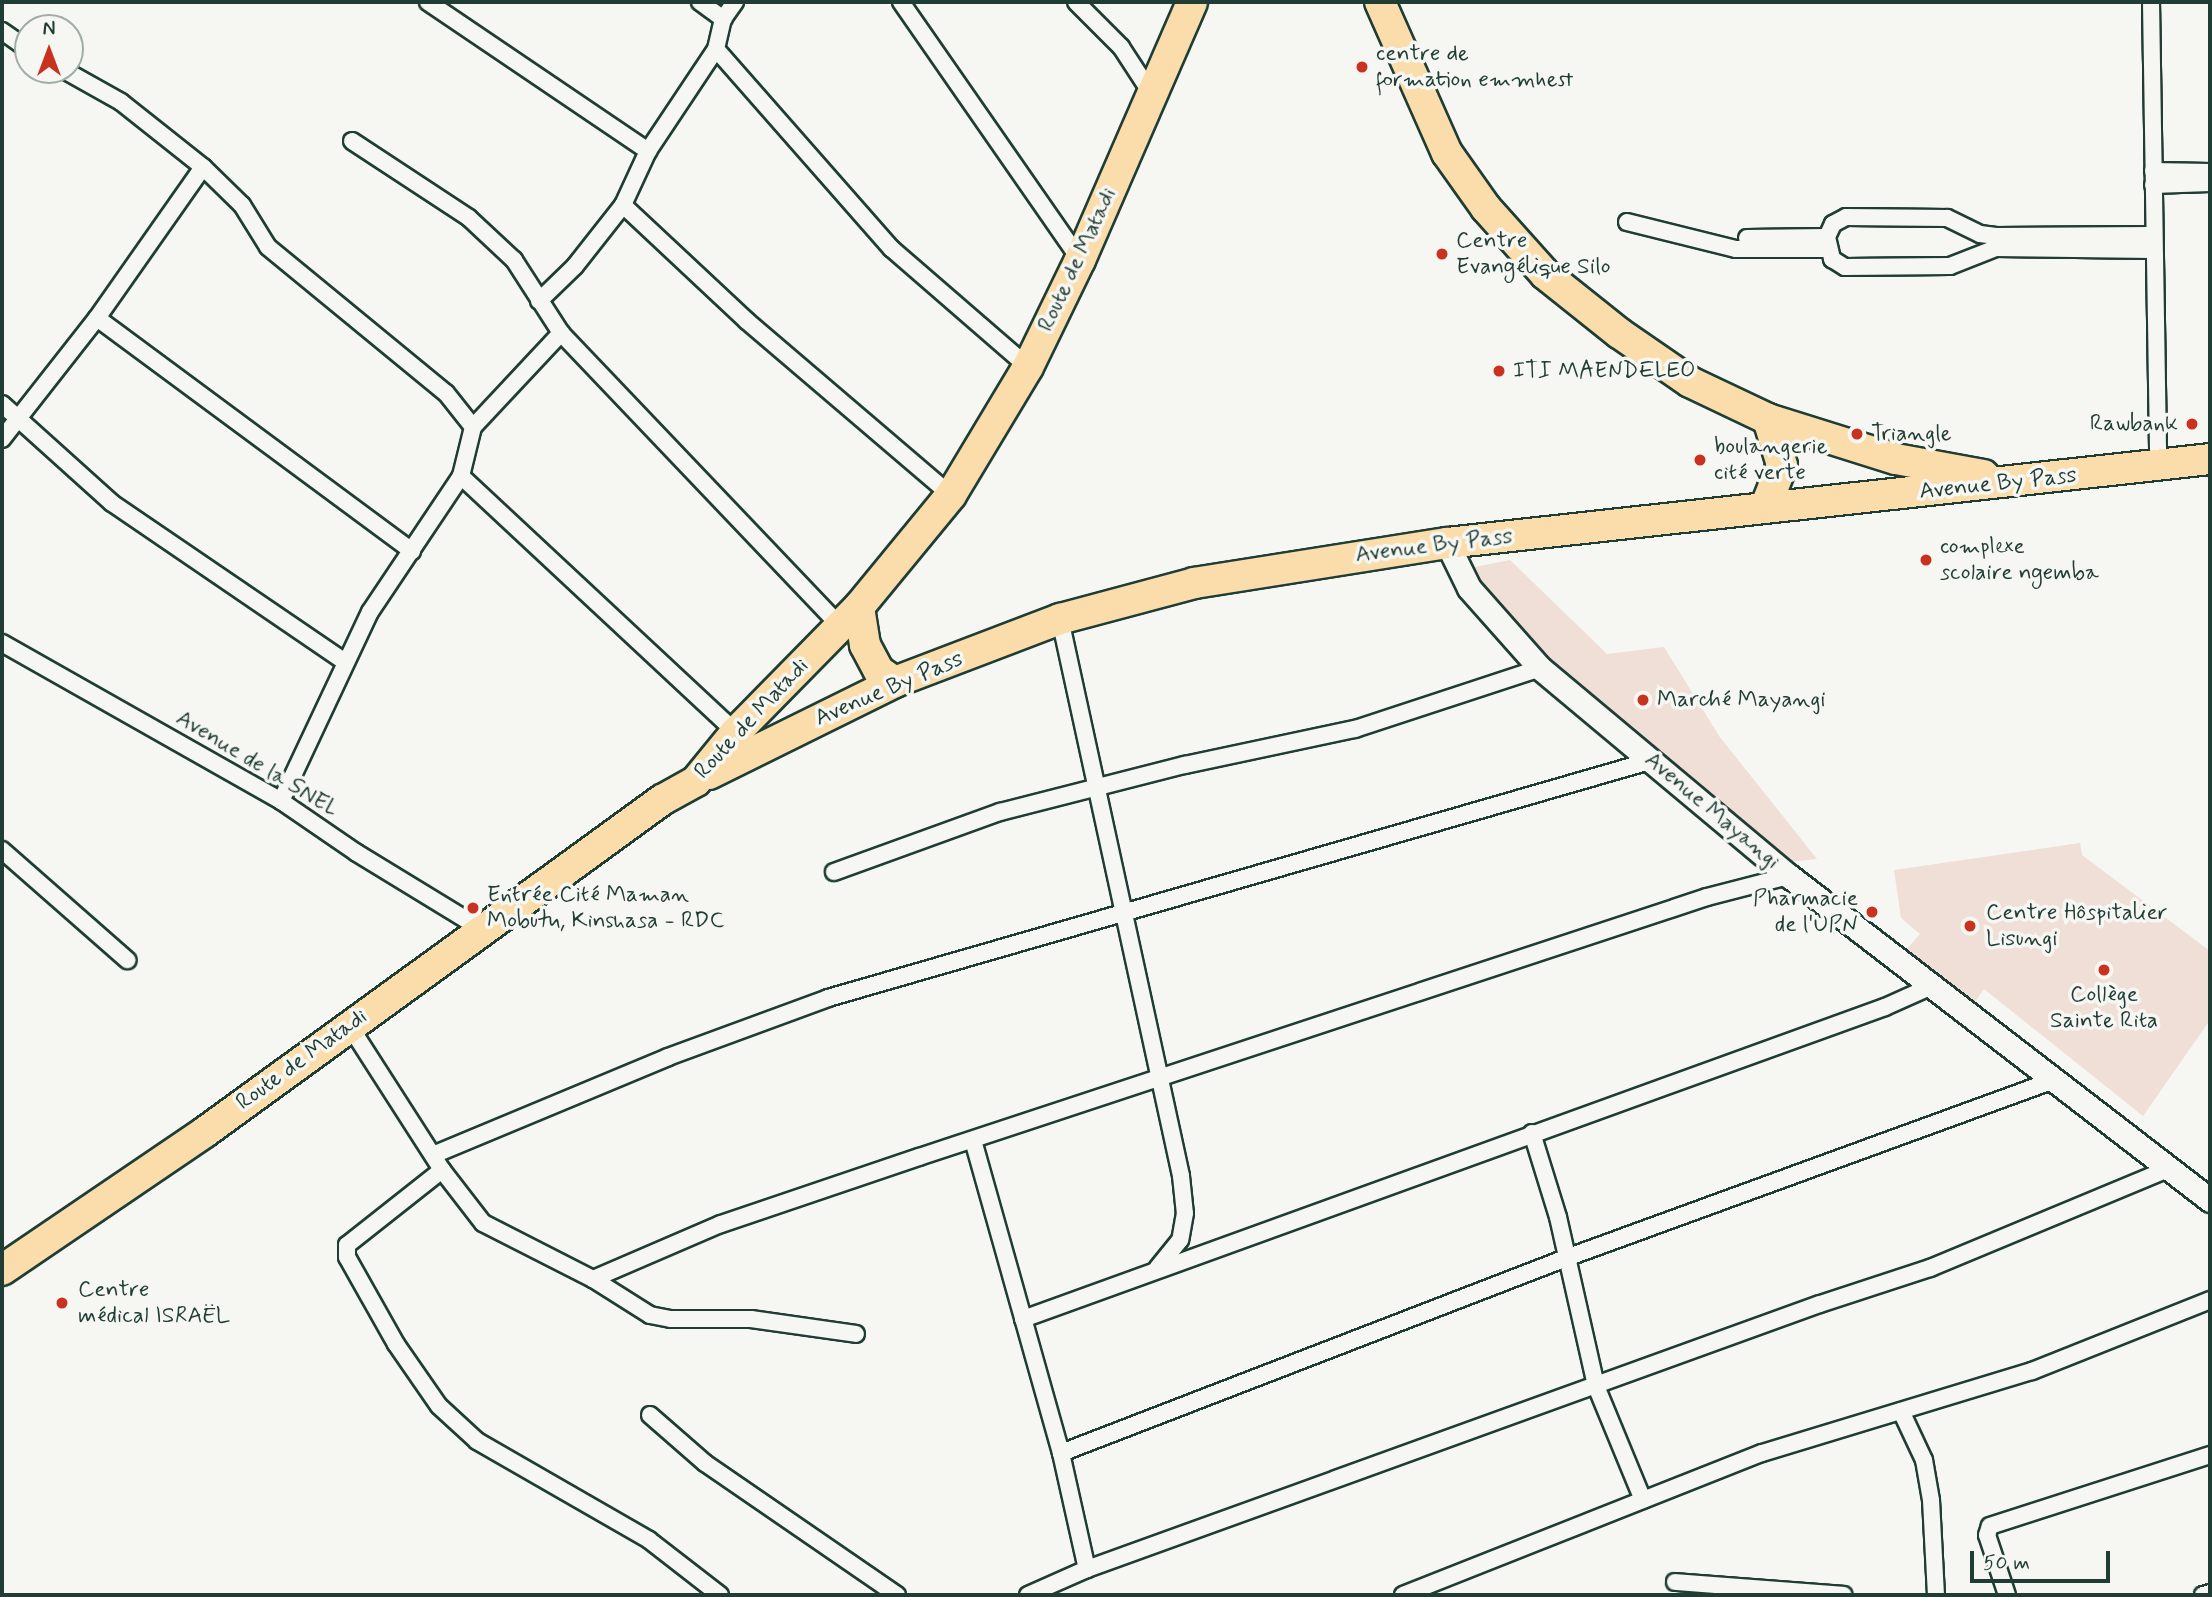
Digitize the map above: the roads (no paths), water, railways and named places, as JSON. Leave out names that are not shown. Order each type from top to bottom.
[{"type":"highway","name":"Route de Matadi","points":[[2,1270],[205,1132],[349,1025],[696,781],[736,732],[850,616],[951,495],[1028,367],[1080,260],[1192,2]]},
{"type":"highway","points":[[1380,2],[1447,153],[1486,208],[1545,274],[1690,383],[1768,419],[1896,459],[2016,481]]},
{"type":"highway","points":[[1765,508],[1782,465],[1768,419]]},
{"type":"highway","name":"Avenue By Pass","points":[[696,781],[895,682],[1060,620],[1194,583],[1447,543],[2210,459]]},
{"type":"highway","points":[[850,616],[879,671],[895,682]]},
{"type":"street","points":[[428,2],[648,151]]},
{"type":"street","points":[[699,2],[723,19]]},
{"type":"street","points":[[539,301],[575,266],[623,205],[648,151],[716,49],[723,19],[735,2]]},
{"type":"street","points":[[901,2],[1080,260]]},
{"type":"street","points":[[1076,2],[1121,47],[1153,96]]},
{"type":"street","points":[[2151,2],[2152,243],[2158,466]]},
{"type":"street","points":[[716,49],[892,249],[1028,367]]},
{"type":"street","points":[[84,81],[121,102],[203,167],[242,205],[268,247],[446,393],[473,427]]},
{"type":"street","points":[[352,141],[469,218],[514,260],[561,333],[850,616]]},
{"type":"street","points":[[2,439],[15,418],[97,318],[203,167]]},
{"type":"street","points":[[2152,178],[2210,172]]},
{"type":"street","points":[[2152,178],[2210,183]]},
{"type":"street","points":[[623,205],[747,321],[951,495]]},
{"type":"street","points":[[1846,217],[1947,218],[1980,234],[2152,243],[1980,251],[1950,266],[1845,267],[1832,259],[1827,243],[1833,224],[1846,217]]},
{"type":"street","points":[[1628,222],[1736,249],[1827,243]]},
{"type":"street","points":[[1980,234],[1980,251]]},
{"type":"street","points":[[1747,237],[1827,243]]},
{"type":"street","points":[[97,318],[412,551]]},
{"type":"street","points":[[281,801],[370,612],[461,476],[473,427],[561,333]]},
{"type":"street","points":[[2,404],[112,502],[345,662]]},
{"type":"street","points":[[461,476],[736,732]]},
{"type":"street","name":"Avenue Mayangi","points":[[1447,543],[1469,588],[1540,668],[1789,876],[2210,1200]]},
{"type":"street","points":[[1060,620],[1176,1144],[1185,1213],[1180,1240],[1152,1272]]},
{"type":"street","name":"Avenue de la SNEL","points":[[2,643],[281,801],[357,853],[485,931]]},
{"type":"street","points":[[834,872],[1000,812],[1305,737],[1355,729],[1540,668]]},
{"type":"street","points":[[433,1155],[668,1057],[828,998],[1653,760]]},
{"type":"street","points":[[2,850],[127,960]]},
{"type":"street","points":[[593,1279],[721,1224],[1707,897],[1789,876]]},
{"type":"street","points":[[1023,1319],[1885,1007],[1932,986]]},
{"type":"street","points":[[349,1025],[442,1170],[483,1223],[593,1279],[650,1315],[671,1319],[709,1316],[856,1334]]},
{"type":"street","points":[[1061,1452],[1566,1258],[2054,1080]]},
{"type":"street","points":[[1532,1133],[1566,1258],[1596,1386],[1643,1500]]},
{"type":"street","points":[[973,1140],[1061,1452],[1087,1570]]},
{"type":"street","points":[[1028,1595],[1087,1570],[1943,1263],[2168,1169]]},
{"type":"street","points":[[442,1170],[397,1201],[347,1245],[347,1257],[396,1344],[439,1406],[477,1441],[649,1540],[720,1595]]},
{"type":"street","points":[[1403,1595],[1762,1453],[2112,1342],[2210,1300]]},
{"type":"street","points":[[1901,1411],[1924,1460],[1931,1500],[1936,1595]]},
{"type":"street","points":[[650,1415],[705,1463],[897,1595]]},
{"type":"street","points":[[2007,1595],[1987,1535],[1990,1526],[2210,1455]]},
{"type":"street","points":[[1675,1582],[1844,1595]]},
{"type":"street","points":[[2203,1595],[2210,1593]]},
{"type":"place","name":"centre de formation emmhest","points":[[1362,67]]},
{"type":"place","name":"Centre Evangélique Silo","points":[[1442,254]]},
{"type":"place","name":"ITI MAENDELEO","points":[[1499,371]]},
{"type":"place","name":"Rawbank","points":[[2192,424]]},
{"type":"place","name":"Triangle","points":[[1857,434]]},
{"type":"place","name":"boulangerie cité verte","points":[[1700,460]]},
{"type":"place","name":"complexe scolaire ngemba","points":[[1926,560]]},
{"type":"place","name":"Marché Mayangi","points":[[1643,700]]},
{"type":"place","name":"Entrée Cité Maman Mobutu, Kinshasa - RDC","points":[[473,908]]},
{"type":"place","name":"Pharmacie de l'UPN","points":[[1872,912]]},
{"type":"place","name":"Centre Hôspitalier Lisungi","points":[[1970,926]]},
{"type":"place","name":"Collège Sainte Rita","points":[[2104,970]]},
{"type":"place","name":"Centre médical ISRAËL","points":[[62,1303]]}]
